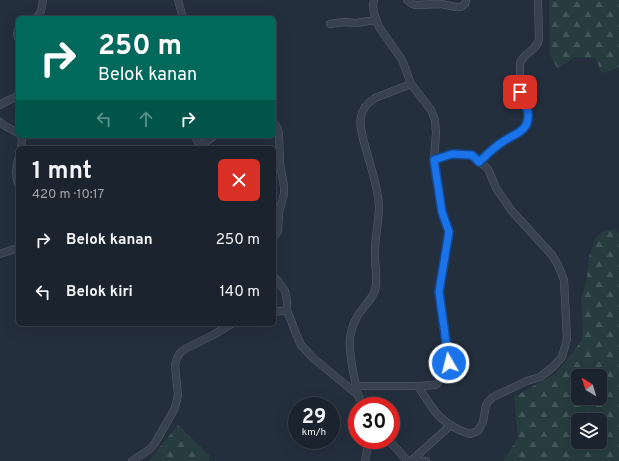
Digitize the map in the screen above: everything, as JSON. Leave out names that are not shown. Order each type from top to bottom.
[{"type":"street","points":[[39,16],[41,12],[43,0]]},
{"type":"street","points":[[178,0],[182,16]]},
{"type":"street","points":[[356,386],[418,386],[436,384],[444,375],[449,363],[439,292],[449,232],[442,212],[434,160],[436,134],[433,114],[411,84],[402,60],[376,20],[373,5],[374,0]]},
{"type":"street","points":[[407,0],[415,5],[441,4],[456,7],[461,7],[465,4],[466,0]]},
{"type":"street","points":[[479,162],[501,143],[517,135],[526,125],[528,114],[520,92],[520,62],[521,59],[536,47],[538,43],[538,0]]},
{"type":"street","points":[[330,24],[343,22],[356,23],[376,20]]},
{"type":"street","points":[[358,395],[352,368],[349,339],[358,315],[375,290],[376,282],[374,257],[379,206],[375,181],[360,122],[361,115],[364,108],[375,98],[411,84]]},
{"type":"street","points":[[0,106],[16,97]]},
{"type":"street","points":[[0,122],[16,132]]},
{"type":"street","points":[[276,126],[279,134],[280,164],[284,194],[279,213],[278,231],[276,234]]},
{"type":"street","points":[[202,146],[212,138]]},
{"type":"street","points":[[418,386],[434,410],[451,425],[470,434],[478,431],[483,422],[486,405],[493,397],[527,381],[540,377],[554,367],[562,357],[567,339],[564,280],[552,255],[511,210],[496,188],[488,169],[472,155],[452,154],[434,160]]},
{"type":"street","points":[[0,254],[16,249]]},
{"type":"street","points":[[276,279],[285,292],[288,310],[301,345],[313,358],[358,395]]},
{"type":"street","points":[[276,312],[288,310]]},
{"type":"street","points":[[132,461],[150,449],[155,443],[174,410],[178,395],[175,365],[180,353],[228,326]]},
{"type":"street","points":[[412,460],[451,425]]},
{"type":"street","points":[[365,461],[367,449]]},
{"type":"street","points":[[397,449],[407,460],[426,461]]},
{"type":"green space","points":[[549,0],[619,0],[619,68],[602,73],[595,58],[574,57],[558,69],[550,55]]},
{"type":"green space","points":[[614,229],[619,233],[619,461],[503,461],[518,438],[514,397],[556,373],[582,340],[583,330],[581,300],[587,279],[589,257],[596,237],[604,231]]},
{"type":"green space","points":[[178,425],[210,456],[209,461],[149,461]]},
{"type":"route","points":[[449,363],[439,292],[449,232],[442,212],[434,160],[452,154],[472,155],[479,162],[501,143],[517,135],[522,131],[528,119],[527,109],[520,92]]}]
